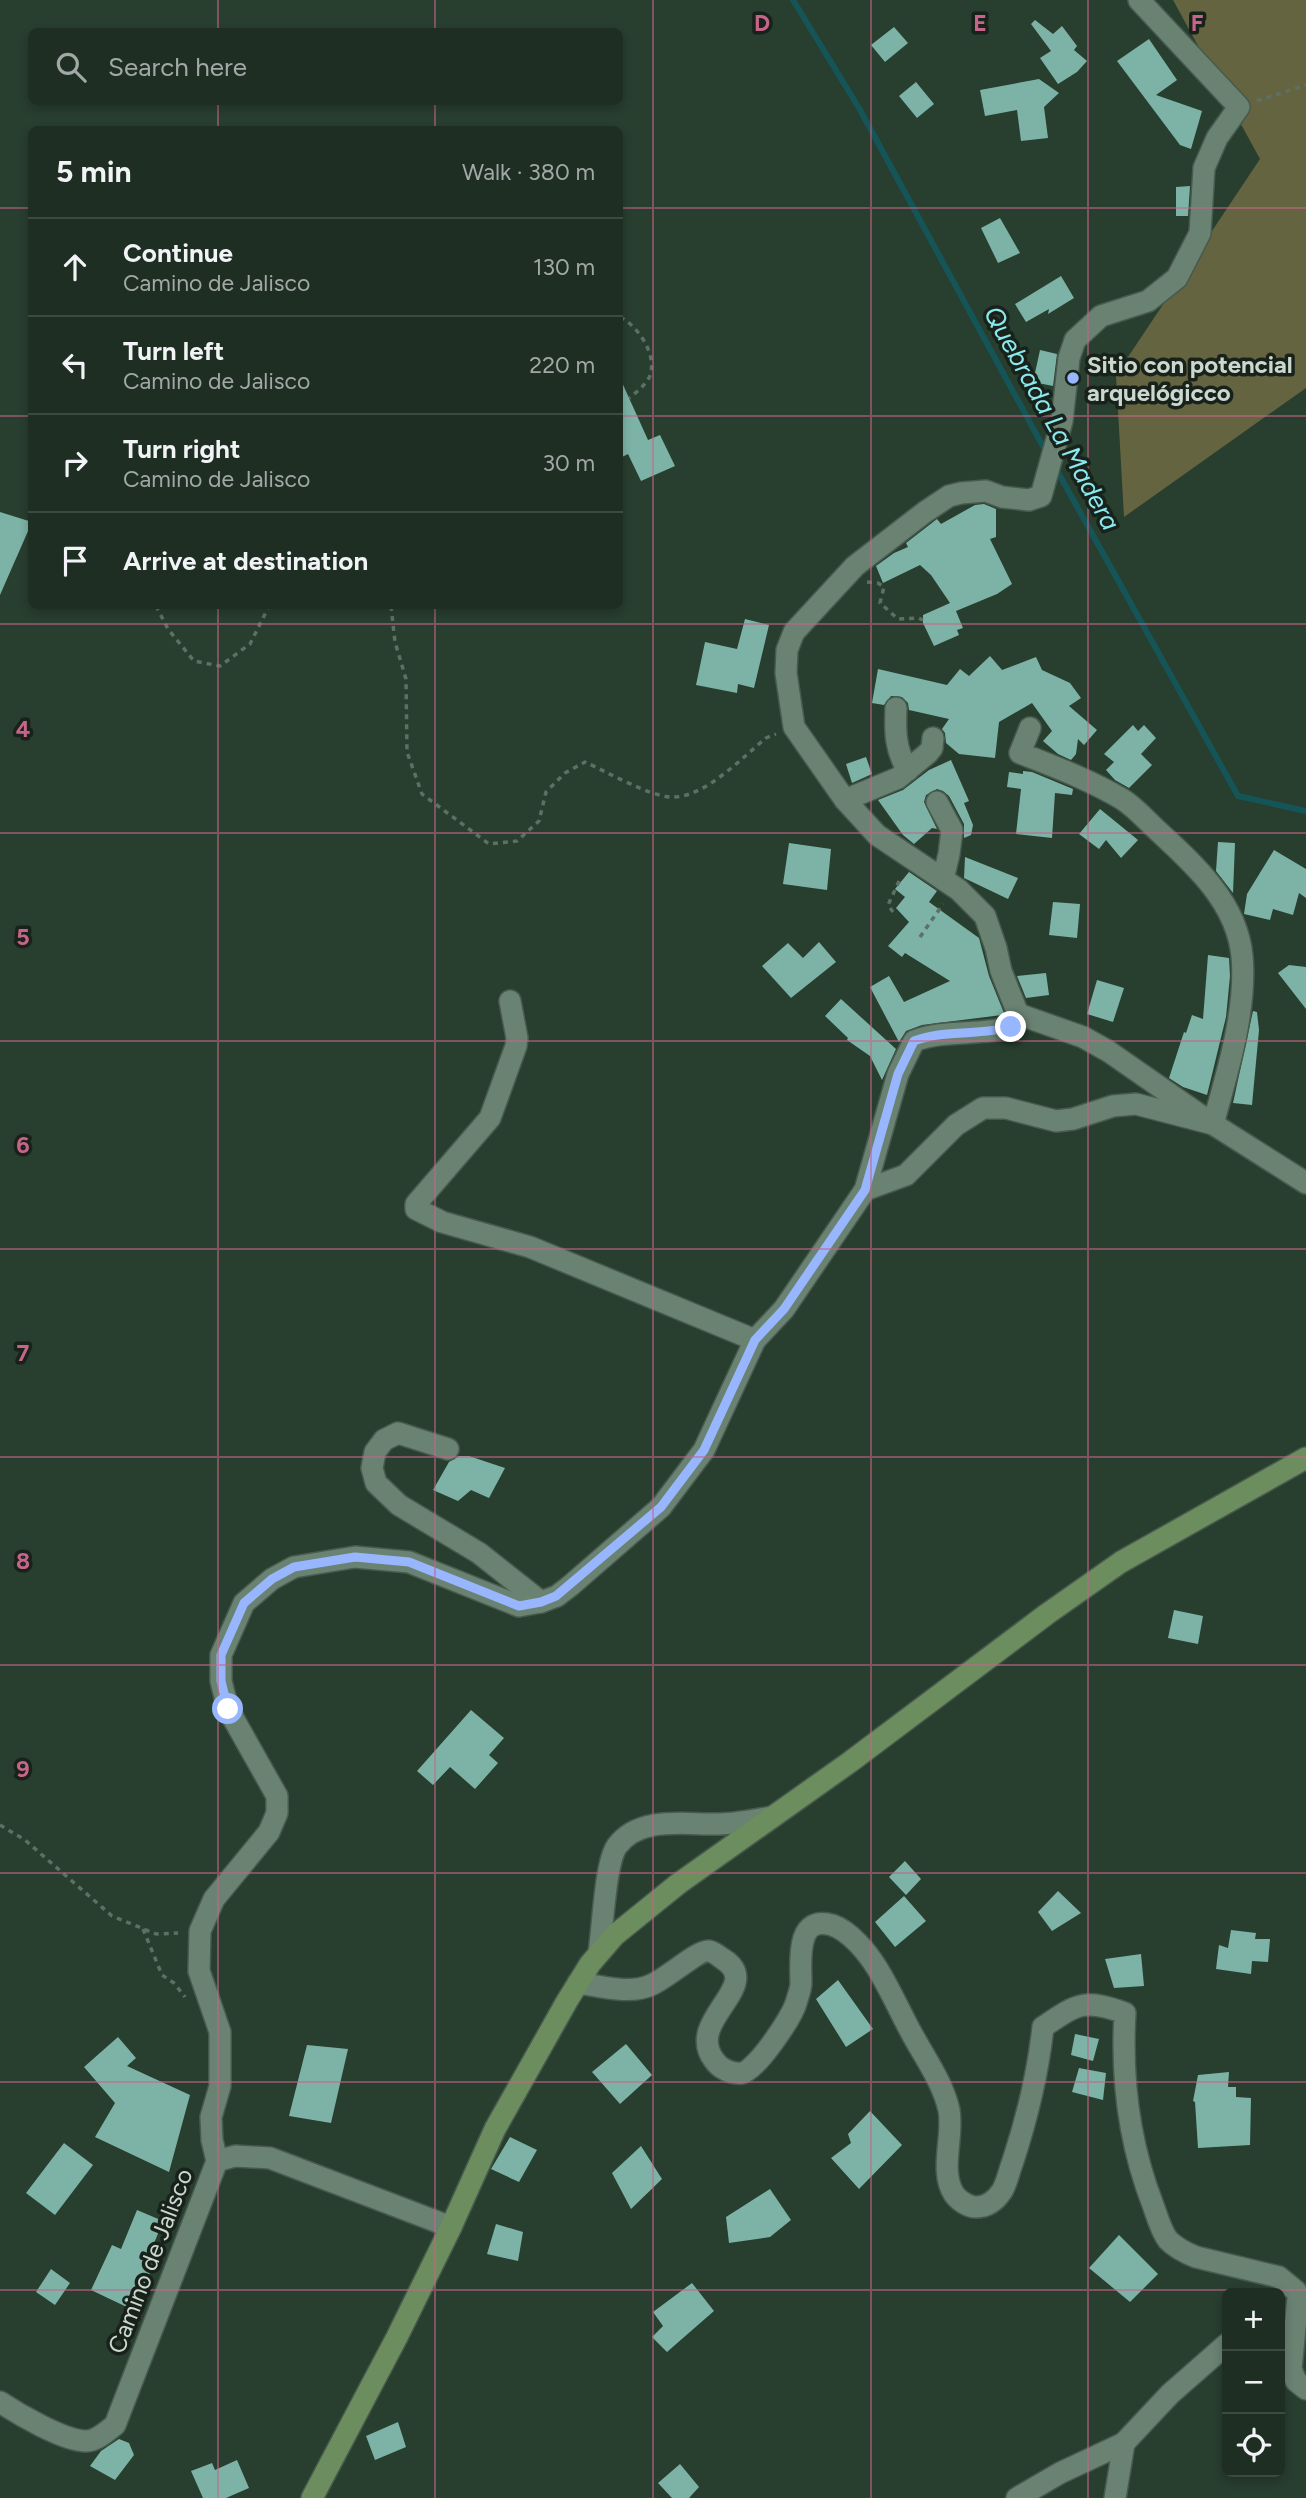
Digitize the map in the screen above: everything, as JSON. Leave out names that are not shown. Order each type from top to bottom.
[{"type":"main road","points":[[312,2498],[397,2337],[495,2129],[578,1983],[599,1952],[615,1935],[678,1884],[850,1762],[1047,1614],[1121,1562],[1306,1458]]},
{"type":"street","points":[[1139,0],[1239,107],[1217,138],[1204,168],[1200,233],[1177,278],[1148,301],[1101,316],[1075,340],[1069,358],[1062,421],[1041,496],[1029,500],[1002,497],[986,491],[949,496],[879,546],[838,584],[794,632],[787,650],[786,673],[794,727],[845,800],[877,835],[949,883],[985,916],[1001,971],[1018,1014],[1083,1037],[1102,1048],[1213,1124],[1306,1183]]},
{"type":"street","points":[[896,708],[895,733],[901,759],[908,769]]},
{"type":"street","points":[[1030,728],[1020,753],[1073,774],[1125,800],[1216,889],[1236,930],[1242,955],[1240,1013],[1213,1124]]},
{"type":"street","points":[[845,800],[898,778],[932,748],[933,738]]},
{"type":"street","points":[[937,802],[951,830],[949,883]]},
{"type":"street","points":[[510,1001],[516,1046],[490,1118],[416,1204],[416,1209],[442,1222],[530,1247],[755,1340]]},
{"type":"street","points":[[448,1450],[398,1433],[384,1440],[375,1452],[372,1468],[376,1483],[399,1505],[479,1553],[541,1602],[570,1586],[661,1507],[704,1450],[755,1340],[784,1309],[865,1190],[898,1074],[914,1041],[925,1037],[995,1031],[1011,1027],[1018,1014]]},
{"type":"street","points":[[865,1190],[906,1175],[956,1125],[991,1106],[1056,1121],[1073,1119],[1113,1106],[1136,1104],[1213,1124]]},
{"type":"street","name":"Camino de Jalisco","points":[[0,2402],[27,2420],[76,2439],[87,2441],[99,2437],[115,2425],[217,2161],[211,2118],[219,2087],[220,2032],[200,1971],[200,1931],[214,1899],[269,1832],[277,1813],[276,1796],[228,1709],[221,1681],[221,1655],[244,1603],[272,1579],[294,1567],[355,1557],[409,1562],[519,1606],[541,1602]]},
{"type":"street","points":[[599,1952],[607,1876],[616,1847],[630,1835],[650,1826],[682,1822],[720,1824],[772,1817]]},
{"type":"street","points":[[578,1983],[623,1989],[647,1987],[665,1979],[701,1952],[712,1951],[730,1963],[736,1975],[736,1984],[710,2025],[707,2045],[719,2067],[742,2073],[750,2070],[795,2008],[801,1986],[801,1943],[810,1929],[820,1924],[831,1925],[844,1931],[876,1967],[940,2084],[948,2108],[951,2130],[948,2163],[950,2184],[955,2195],[972,2207],[985,2206],[1003,2189],[1038,2069],[1043,2027],[1077,2005],[1104,2005],[1125,2013],[1123,2075],[1131,2128],[1145,2185],[1167,2239],[1183,2252],[1296,2291],[1298,2297],[1291,2369],[1296,2381],[1306,2389]]},
{"type":"street","points":[[217,2161],[235,2156],[270,2158],[451,2227]]},
{"type":"street","points":[[1017,2498],[1060,2473],[1124,2443],[1170,2394],[1222,2348]]},
{"type":"street","points":[[1115,2498],[1124,2443]]},
{"type":"path","points":[[1239,107],[1306,85]]},
{"type":"path","points":[[623,318],[629,321],[641,337],[652,357],[652,369],[648,379],[629,398]]},
{"type":"path","points":[[838,584],[878,583],[884,587],[880,596],[882,607],[898,619],[914,617],[923,620]]},
{"type":"path","points":[[158,609],[168,629],[194,661],[220,666],[250,644],[268,609]]},
{"type":"path","points":[[391,609],[395,642],[405,679],[407,752],[422,794],[489,844],[517,841],[539,821],[546,792],[565,773],[585,762],[651,793],[670,797],[691,795],[766,738],[794,727]]},
{"type":"path","points":[[893,912],[888,905],[906,869],[894,847]]},
{"type":"path","points":[[920,937],[949,883]]},
{"type":"path","points":[[0,1825],[25,1840],[112,1916],[156,1934],[200,1931]]},
{"type":"path","points":[[144,1929],[162,1975],[174,1983],[188,2002]]},
{"type":"green space","points":[[1173,0],[1306,0],[1306,388],[1124,517],[1116,375],[1260,159]]},
{"type":"building","points":[[1035,20],[1053,34],[1062,26],[1077,46],[1074,50],[1087,61],[1077,72],[1058,84],[1040,58],[1051,51],[1031,24]]},
{"type":"building","points":[[894,27],[908,43],[885,62],[871,45]]},
{"type":"building","points":[[1149,39],[1177,80],[1156,95],[1202,111],[1191,149],[1180,145],[1117,61]]},
{"type":"building","points":[[1039,79],[1059,93],[1044,107],[1048,138],[1021,141],[1017,110],[985,116],[980,90]]},
{"type":"building","points":[[916,82],[934,104],[917,118],[899,96]]},
{"type":"building","points":[[1190,186],[1188,216],[1176,216],[1176,187]]},
{"type":"building","points":[[1000,218],[1020,253],[998,263],[981,228]]},
{"type":"building","points":[[1061,276],[1074,298],[1048,314],[1049,309],[1026,322],[1015,304]]},
{"type":"building","points":[[1040,350],[1057,354],[1053,386],[1033,382]]},
{"type":"building","points":[[623,385],[648,440],[660,435],[675,466],[641,481],[628,454],[623,456]]},
{"type":"building","points":[[984,504],[996,509],[996,537],[990,539],[1012,584],[997,594],[956,611],[963,628],[957,630],[959,635],[934,646],[923,623],[923,615],[950,603],[931,575],[920,565],[883,583],[876,566],[908,547],[906,543],[937,519],[941,524],[975,505]]},
{"type":"building","points":[[0,512],[28,521],[28,531],[0,595]]},
{"type":"building","points":[[745,619],[769,625],[754,688],[738,684],[737,693],[696,685],[705,642],[737,649]]},
{"type":"building","points":[[990,656],[1002,670],[1036,657],[1042,670],[1070,683],[1081,698],[1069,706],[1097,730],[1084,745],[1078,739],[1076,754],[1071,760],[1058,754],[1043,741],[1052,731],[1032,703],[999,722],[995,758],[959,754],[946,743],[942,729],[949,719],[909,710],[908,703],[902,697],[891,696],[884,705],[872,703],[878,669],[947,685],[960,669],[969,676]]},
{"type":"building","points":[[1133,725],[1138,731],[1144,725],[1156,738],[1141,754],[1152,765],[1129,788],[1115,780],[1106,770],[1114,762],[1104,754]]},
{"type":"building","points":[[866,757],[872,774],[852,783],[846,764]]},
{"type":"building","points":[[951,760],[969,801],[964,803],[973,825],[971,835],[964,838],[964,824],[949,796],[937,789],[926,795],[924,802],[937,829],[932,828],[914,844],[903,835],[878,800],[903,790],[929,770]]},
{"type":"building","points":[[1023,771],[1032,772],[1073,789],[1072,795],[1055,793],[1052,838],[1016,834],[1021,789],[1007,787],[1009,772],[1023,774]]},
{"type":"building","points":[[1100,809],[1138,840],[1121,858],[1106,840],[1099,849],[1079,834]]},
{"type":"building","points":[[1218,842],[1235,843],[1233,893],[1216,871]]},
{"type":"building","points":[[789,843],[831,849],[827,890],[783,884]]},
{"type":"building","points":[[1274,850],[1306,869],[1306,898],[1299,893],[1293,915],[1273,909],[1270,920],[1244,914],[1247,894]]},
{"type":"building","points":[[965,857],[1018,878],[1008,899],[964,878]]},
{"type":"building","points":[[909,872],[937,891],[929,902],[979,938],[989,976],[1004,1013],[1002,1015],[922,1025],[906,1031],[899,1042],[870,987],[889,976],[904,1002],[950,981],[905,953],[902,957],[888,946],[909,922],[896,908],[905,897],[895,889]]},
{"type":"building","points":[[1053,902],[1080,904],[1077,938],[1049,935]]},
{"type":"building","points":[[819,942],[836,962],[791,998],[762,966],[788,943],[803,958]]},
{"type":"building","points":[[1208,955],[1229,958],[1230,976],[1226,1017],[1207,1095],[1183,1087],[1169,1078],[1192,1015],[1203,1019]]},
{"type":"building","points":[[1289,965],[1306,967],[1306,1009],[1278,973]]},
{"type":"building","points":[[1046,973],[1049,995],[1026,998],[1017,976]]},
{"type":"building","points":[[1097,980],[1124,988],[1113,1022],[1087,1014]]},
{"type":"building","points":[[841,999],[896,1049],[882,1080],[870,1056],[847,1040],[825,1016]]},
{"type":"building","points":[[1253,1011],[1257,1012],[1259,1030],[1252,1105],[1233,1103]]},
{"type":"building","points":[[459,1456],[469,1456],[505,1468],[489,1498],[471,1490],[458,1501],[433,1490],[449,1462]]},
{"type":"building","points":[[1174,1610],[1203,1616],[1198,1644],[1168,1638]]},
{"type":"building","points":[[471,1710],[504,1738],[489,1755],[498,1763],[475,1789],[450,1767],[433,1785],[417,1771]]},
{"type":"building","points":[[905,1861],[921,1879],[906,1895],[889,1877]]},
{"type":"building","points":[[1058,1891],[1081,1913],[1052,1931],[1038,1912]]},
{"type":"building","points":[[904,1896],[926,1921],[895,1947],[875,1922]]},
{"type":"building","points":[[1231,1930],[1256,1933],[1255,1939],[1270,1939],[1268,1962],[1252,1961],[1251,1974],[1216,1969],[1219,1945],[1228,1948]]},
{"type":"building","points":[[1141,1954],[1144,1986],[1114,1988],[1105,1959]]},
{"type":"building","points":[[838,1980],[873,2029],[846,2047],[816,1999]]},
{"type":"building","points":[[1075,2034],[1099,2039],[1093,2061],[1071,2055]]},
{"type":"building","points":[[118,2037],[136,2058],[127,2066],[190,2095],[169,2172],[95,2137],[115,2103],[84,2067]]},
{"type":"building","points":[[626,2044],[652,2075],[620,2104],[592,2072]]},
{"type":"building","points":[[307,2045],[348,2049],[331,2123],[289,2116]]},
{"type":"building","points":[[1079,2068],[1106,2073],[1103,2100],[1072,2092]]},
{"type":"building","points":[[1229,2072],[1228,2087],[1236,2087],[1236,2097],[1251,2098],[1250,2145],[1198,2148],[1193,2101],[1198,2075]]},
{"type":"building","points":[[870,2111],[902,2145],[859,2189],[831,2158],[851,2143],[848,2134]]},
{"type":"building","points":[[510,2137],[537,2150],[519,2182],[491,2169]]},
{"type":"building","points":[[64,2143],[93,2165],[55,2215],[26,2193]]},
{"type":"building","points":[[641,2146],[662,2179],[631,2209],[612,2173]]},
{"type":"building","points":[[770,2189],[791,2220],[770,2237],[729,2243],[726,2217]]},
{"type":"building","points":[[137,2210],[163,2221],[147,2261],[154,2264],[133,2310],[91,2290],[112,2245],[121,2249]]},
{"type":"building","points":[[496,2224],[523,2232],[518,2261],[487,2254]]},
{"type":"building","points":[[1119,2235],[1158,2274],[1130,2302],[1089,2268]]},
{"type":"building","points":[[51,2269],[70,2283],[55,2305],[36,2292]]},
{"type":"building","points":[[692,2283],[714,2311],[667,2352],[652,2337],[663,2326],[653,2312]]},
{"type":"building","points":[[398,2422],[406,2447],[375,2460],[366,2436]]},
{"type":"building","points":[[119,2439],[129,2443],[134,2455],[115,2480],[90,2466],[101,2451]]},
{"type":"building","points":[[237,2460],[249,2488],[226,2498],[203,2498],[191,2471],[212,2463],[215,2470]]},
{"type":"building","points":[[680,2464],[699,2487],[689,2498],[672,2498],[658,2483]]},
{"type":"waterway","name":"Quebrada La Madera","points":[[793,0],[859,108],[1046,452]]},
{"type":"waterway","name":"Quebrada La Madera","points":[[1055,467],[1238,796],[1306,811]]},
{"type":"place","name":"Sitio con potencial arquelógicco","points":[[1073,378]]},
{"type":"route","points":[[228,1709],[221,1681],[221,1655],[244,1603],[272,1579],[294,1567],[355,1557],[409,1562],[519,1606],[556,1596],[661,1507],[704,1450],[755,1340],[784,1309],[865,1190],[898,1074],[914,1041],[925,1037],[970,1034],[1011,1027]]}]
